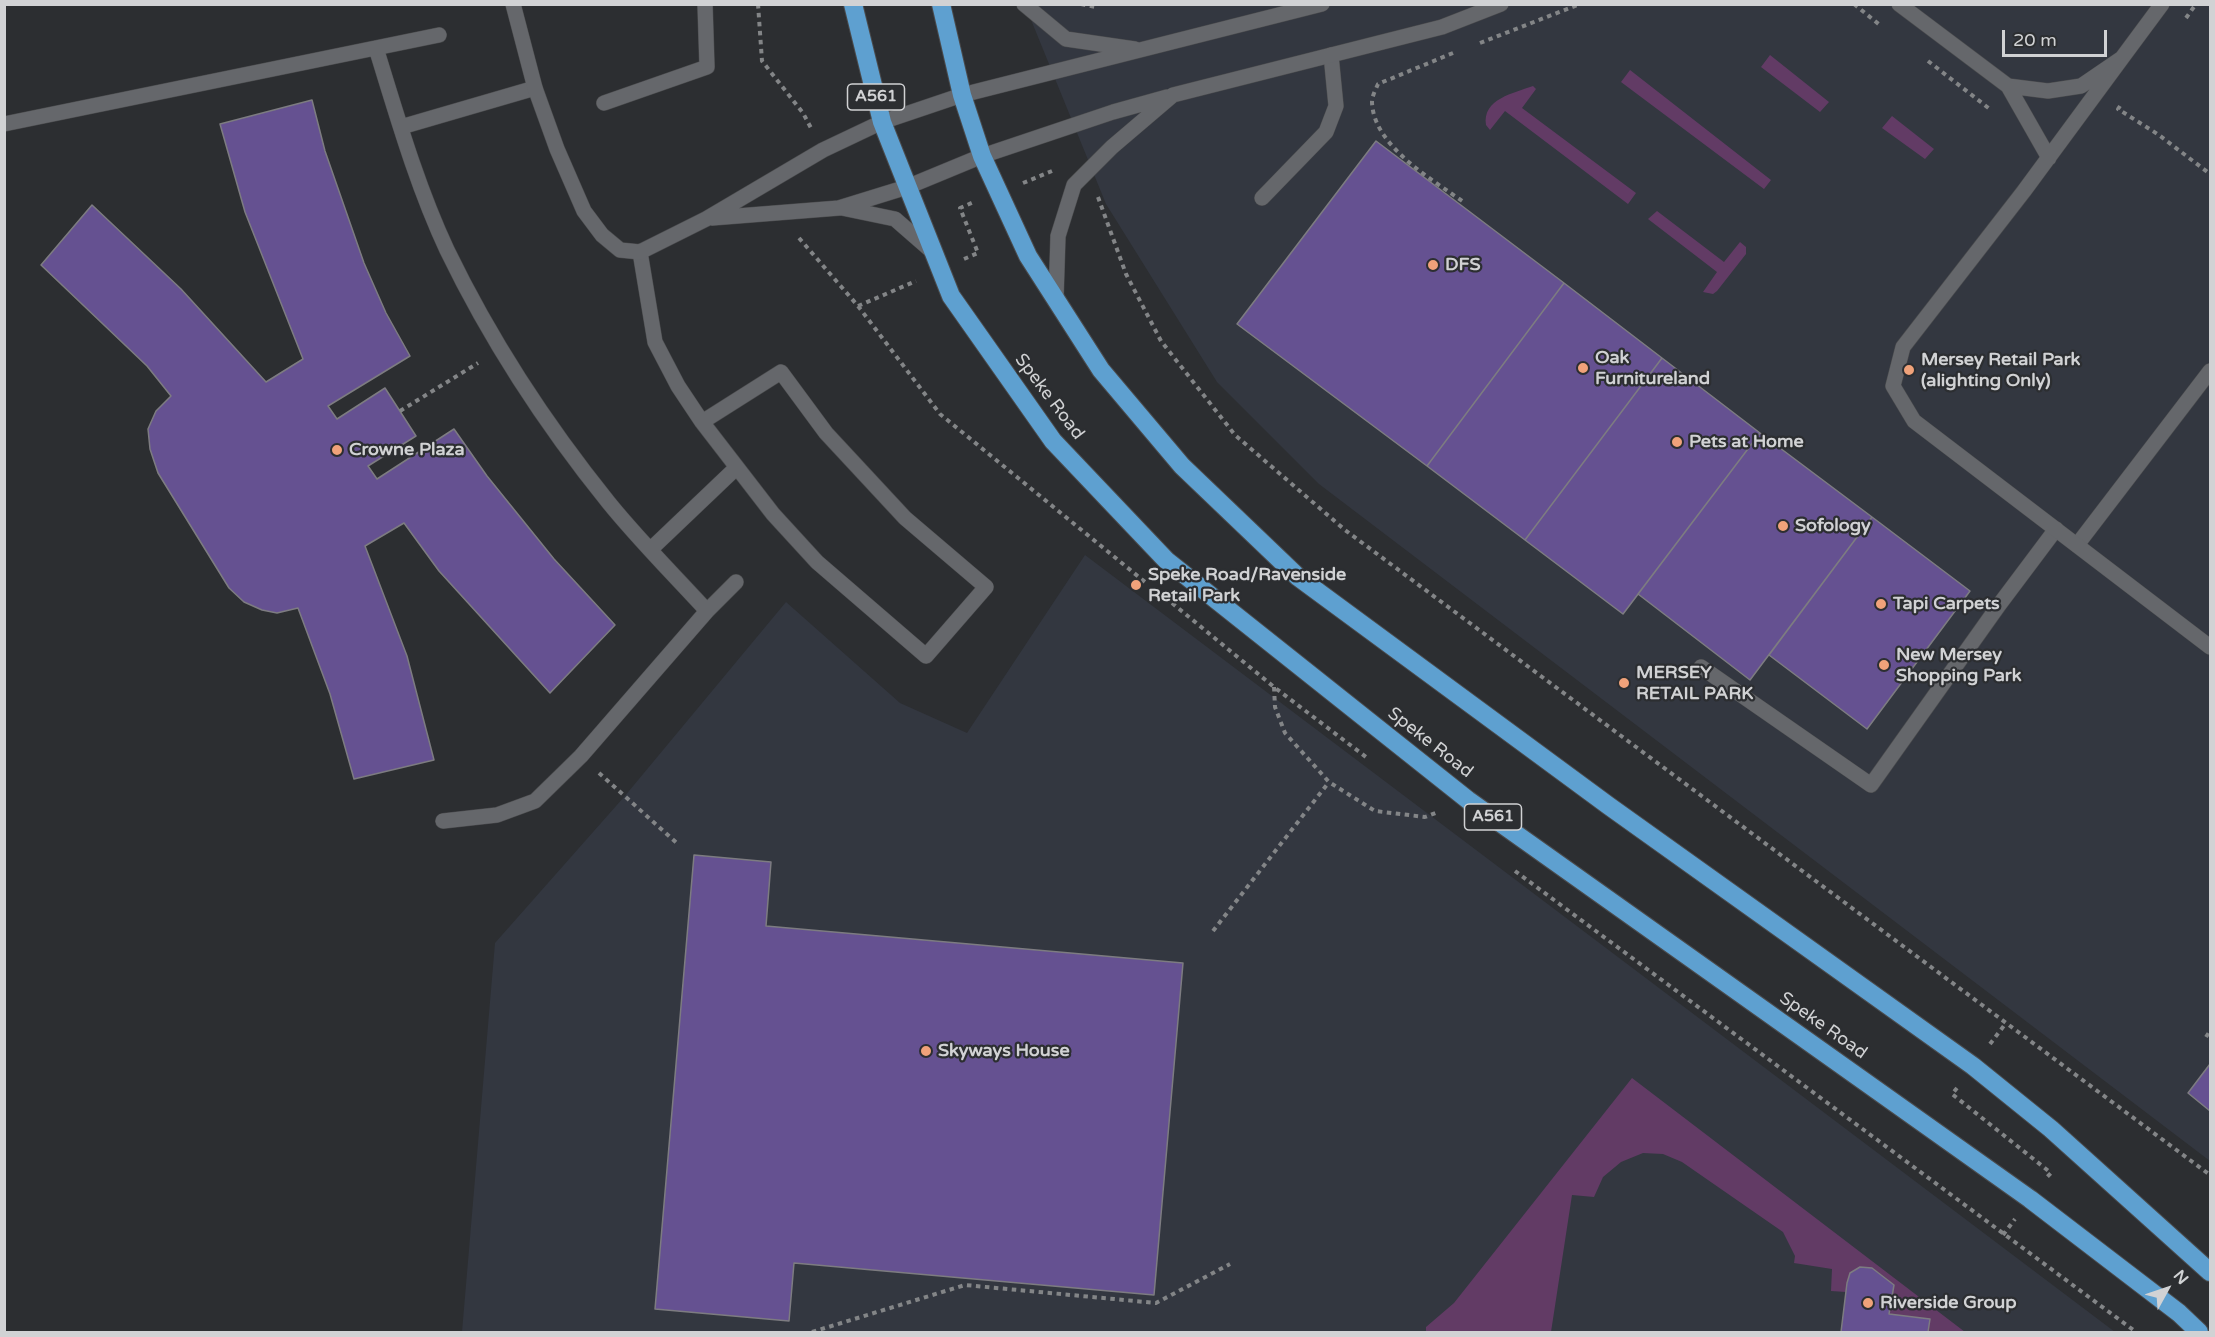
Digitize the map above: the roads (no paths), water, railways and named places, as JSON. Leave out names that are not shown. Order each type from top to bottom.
[{"type":"highway","name":"Speke Road","points":[[853,4],[882,122],[951,296],[1053,441],[1166,560],[1468,800],[2030,1199],[2179,1313],[2199,1332]]},
{"type":"highway","points":[[941,4],[962,95],[982,156],[1028,256],[1101,369],[1182,466],[1298,577],[1619,813],[1973,1066],[2050,1129],[2211,1272]]},
{"type":"street","points":[[513,4],[535,88],[557,149],[584,211],[602,236],[620,250],[640,252],[706,219],[823,150],[882,122],[962,95],[1322,4]]},
{"type":"street","points":[[604,103],[707,68],[705,4]]},
{"type":"street","points":[[1024,4],[1066,39],[1141,50]]},
{"type":"street","points":[[706,219],[839,208],[907,187],[982,156],[1113,112],[1442,27],[1501,4]]},
{"type":"street","points":[[1899,4],[2008,86],[2049,158]]},
{"type":"street","points":[[2162,4],[2049,158],[1903,347],[1893,386],[1914,421],[2211,646]]},
{"type":"street","points":[[4,124],[439,36]]},
{"type":"street","points":[[376,48],[401,127],[446,248],[500,349],[536,407],[610,505],[707,611]]},
{"type":"street","points":[[1262,198],[1326,132],[1336,106],[1331,55]]},
{"type":"street","points":[[2008,86],[2048,91],[2081,86],[2122,58]]},
{"type":"street","points":[[401,127],[535,88]]},
{"type":"street","points":[[1056,299],[1058,236],[1074,185],[1112,147],[1173,95]]},
{"type":"street","points":[[839,208],[895,219],[934,253]]},
{"type":"street","points":[[640,252],[655,342],[678,386],[702,422],[736,468],[773,514],[817,562],[926,656],[986,587],[905,518],[826,433],[781,372],[702,422]]},
{"type":"street","points":[[2078,545],[2211,371]]},
{"type":"street","points":[[651,549],[736,468]]},
{"type":"street","points":[[1701,667],[1871,785],[2056,529]]},
{"type":"street","points":[[443,820],[497,815],[535,801],[581,756],[707,611],[736,582]]},
{"type":"place","name":"DFS","points":[[1433,265]]},
{"type":"place","name":"Oak Furnitureland","points":[[1583,368]]},
{"type":"place","name":"Mersey Retail Park (alighting Only)","points":[[1909,370]]},
{"type":"place","name":"Pets at Home","points":[[1677,442]]},
{"type":"place","name":"Crowne Plaza","points":[[337,450]]},
{"type":"place","name":"Sofology","points":[[1783,526]]},
{"type":"place","name":"Speke Road/Ravenside Retail Park","points":[[1136,585]]},
{"type":"place","name":"Tapi Carpets","points":[[1881,604]]},
{"type":"place","name":"New Mersey Shopping Park","points":[[1884,665]]},
{"type":"place","name":"MERSEY RETAIL PARK","points":[[1624,683]]},
{"type":"place","name":"Skyways House","points":[[926,1051]]},
{"type":"place","name":"Riverside Group","points":[[1868,1303]]}]
